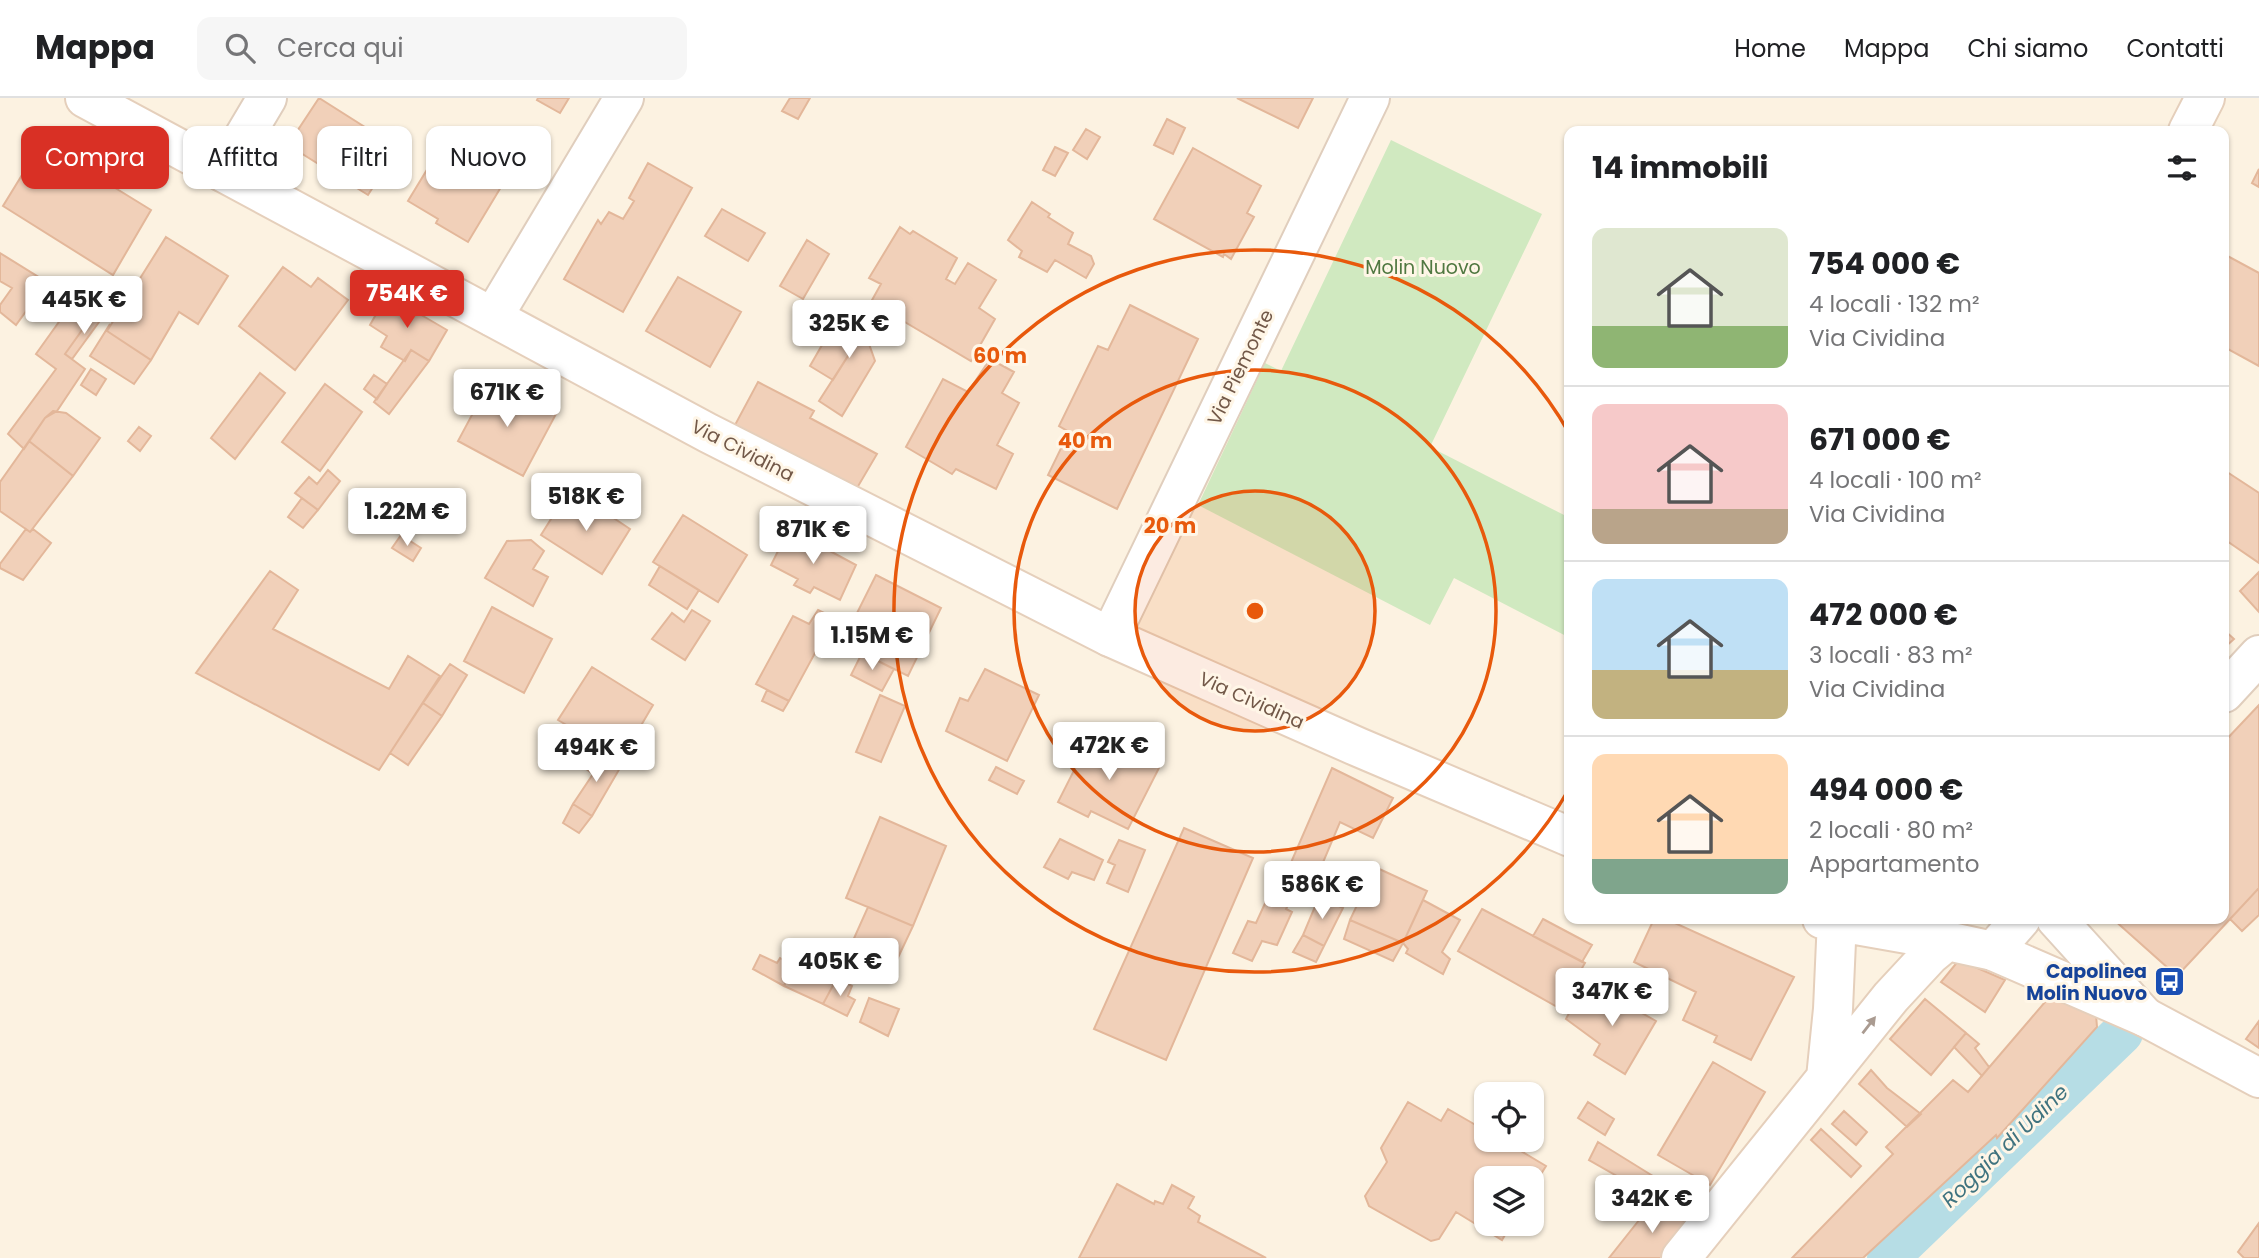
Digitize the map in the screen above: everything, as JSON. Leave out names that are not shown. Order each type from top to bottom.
[{"type":"street","name":"Via Cividina","points":[[85,98],[183,151]]},
{"type":"street","points":[[250,126],[267,98]]},
{"type":"street","points":[[493,317],[624,98]]},
{"type":"street","name":"Via Piemonte","points":[[1110,637],[1370,98]]},
{"type":"street","points":[[2190,126],[2204,98]]},
{"type":"street","name":"Via Cividina","points":[[255,189],[708,433],[1110,637],[1564,834]]},
{"type":"street","points":[[2229,688],[2259,655]]},
{"type":"street","points":[[1826,1078],[1833,1009],[1832,924]]},
{"type":"street","points":[[1854,924],[1993,951],[2145,1017],[2259,1078]]},
{"type":"street","points":[[1993,951],[2017,924]]},
{"type":"street","points":[[2061,924],[2145,1017]]},
{"type":"street","points":[[1681,1258],[1891,997],[1930,955],[1947,941]]},
{"type":"green space","name":"Molin Nuovo","points":[[1391,140],[1542,214],[1430,447],[1564,515],[1564,635],[1454,578],[1430,625],[1198,505],[1265,363],[1281,371]]},
{"type":"building","points":[[319,98],[363,126],[317,126],[317,163],[303,154],[303,126],[301,126]]},
{"type":"building","points":[[569,98],[560,113],[537,100]]},
{"type":"building","points":[[790,98],[810,98],[798,119],[782,111]]},
{"type":"building","points":[[1237,98],[1313,98],[1298,128]]},
{"type":"building","points":[[1167,119],[1185,128],[1173,154],[1154,145]]},
{"type":"building","points":[[1086,129],[1100,137],[1087,159],[1073,150]]},
{"type":"building","points":[[1055,147],[1068,153],[1055,176],[1043,170]]},
{"type":"building","points":[[1193,148],[1261,186],[1247,213],[1254,217],[1231,259],[1154,219]]},
{"type":"building","points":[[648,163],[692,188],[623,312],[564,279],[598,220],[601,224],[609,212],[623,219],[634,201],[629,198]]},
{"type":"building","points":[[2259,169],[2259,187],[2252,183]]},
{"type":"building","points":[[426,171],[426,189],[500,189],[468,242],[436,223],[438,219],[408,201]]},
{"type":"building","points":[[21,177],[21,189],[117,189],[151,210],[113,275],[3,206]]},
{"type":"building","points":[[358,189],[372,189],[368,195]]},
{"type":"building","points":[[1032,202],[1050,214],[1048,217],[1073,233],[1068,244],[1091,256],[1094,264],[1086,278],[1055,260],[1047,272],[1019,257],[1022,251],[1008,240]]},
{"type":"building","points":[[722,209],[765,233],[748,261],[705,236]]},
{"type":"building","points":[[900,227],[910,234],[913,231],[957,258],[946,279],[955,284],[968,263],[996,280],[979,308],[995,319],[971,361],[871,302],[881,284],[869,278]]},
{"type":"building","points":[[166,237],[228,276],[198,324],[179,312],[151,360],[107,331]]},
{"type":"building","points":[[807,240],[829,254],[803,299],[780,286]]},
{"type":"building","points":[[0,253],[95,312],[65,354],[85,369],[57,411],[45,418],[24,449],[8,434],[56,369],[36,354],[61,319],[49,311],[47,314],[32,303],[16,325],[0,312],[0,305],[12,288],[0,281]]},
{"type":"building","points":[[2229,257],[2259,273],[2259,366],[2229,350]]},
{"type":"building","points":[[283,267],[311,287],[318,278],[348,300],[295,370],[239,326]]},
{"type":"building","points":[[678,277],[741,312],[710,367],[646,331]]},
{"type":"building","points":[[387,295],[447,330],[429,361],[411,350],[405,361],[381,347],[387,336],[370,325]]},
{"type":"building","points":[[846,302],[871,318],[858,336],[869,344],[875,361],[842,416],[819,401],[853,348],[829,333]]},
{"type":"building","points":[[1130,305],[1198,339],[1117,509],[1048,475],[1069,432],[1059,426],[1098,346],[1108,350]]},
{"type":"building","points":[[95,312],[102,318],[72,359],[65,354]]},
{"type":"building","points":[[110,324],[107,331],[151,360],[134,384],[90,356]]},
{"type":"building","points":[[829,333],[853,348],[833,380],[810,366]]},
{"type":"building","points":[[411,350],[429,361],[389,414],[374,402]]},
{"type":"building","points":[[990,359],[1014,372],[1002,393],[1019,403],[997,445],[1013,454],[996,489],[956,469],[952,474],[906,447],[943,379],[968,392]]},
{"type":"building","points":[[91,369],[106,379],[96,395],[81,385]]},
{"type":"building","points":[[260,373],[285,393],[235,459],[211,438]]},
{"type":"building","points":[[374,375],[387,384],[377,399],[364,389]]},
{"type":"building","points":[[758,382],[814,411],[810,418],[877,454],[857,488],[735,425]]},
{"type":"building","points":[[325,384],[362,412],[320,471],[282,442]]},
{"type":"building","points":[[488,385],[521,402],[524,397],[556,414],[523,476],[458,441]]},
{"type":"building","points":[[53,411],[66,413],[100,438],[73,476],[29,441]]},
{"type":"building","points":[[139,427],[151,436],[140,451],[128,441]]},
{"type":"building","points":[[29,441],[73,476],[30,532],[0,511],[0,482]]},
{"type":"building","points":[[328,470],[340,481],[318,510],[295,493],[309,477],[317,484]]},
{"type":"building","points":[[2229,473],[2259,493],[2259,563],[2229,542]]},
{"type":"building","points":[[568,492],[630,529],[602,574],[541,535]]},
{"type":"building","points":[[302,498],[318,510],[303,528],[288,517]]},
{"type":"building","points":[[683,515],[747,555],[718,602],[653,562]]},
{"type":"building","points":[[26,529],[30,532],[33,529],[51,543],[23,580],[0,568],[0,564]]},
{"type":"building","points":[[789,529],[856,565],[840,600],[814,587],[810,593],[794,585],[798,579],[771,565]]},
{"type":"building","points":[[401,535],[421,548],[413,561],[392,548]]},
{"type":"building","points":[[531,540],[544,551],[533,569],[548,577],[533,606],[485,578],[507,541]]},
{"type":"building","points":[[660,566],[699,590],[687,609],[649,585]]},
{"type":"building","points":[[270,571],[298,590],[273,629],[389,689],[408,656],[440,676],[379,770],[196,673]]},
{"type":"building","points":[[2259,572],[2259,612],[2240,591]]},
{"type":"building","points":[[876,575],[941,608],[908,676],[842,643]]},
{"type":"building","points":[[492,607],[552,639],[524,693],[464,661]]},
{"type":"building","points":[[692,610],[710,621],[685,660],[652,639],[672,613],[684,622]]},
{"type":"building","points":[[818,610],[834,618],[789,701],[756,684],[793,616],[809,624]]},
{"type":"building","points":[[862,653],[894,669],[882,691],[851,675]]},
{"type":"building","points":[[450,664],[467,675],[442,716],[423,703]]},
{"type":"building","points":[[592,667],[653,705],[622,758],[558,720]]},
{"type":"building","points":[[985,669],[1039,695],[1007,761],[946,731],[960,698],[968,701]]},
{"type":"building","points":[[767,690],[789,701],[783,711],[762,701]]},
{"type":"building","points":[[880,695],[905,706],[881,762],[856,752]]},
{"type":"building","points":[[423,703],[442,716],[408,765],[390,753]]},
{"type":"building","points":[[2259,705],[2259,888],[2229,920],[2229,737]]},
{"type":"building","points":[[1093,733],[1160,766],[1128,829],[1091,811],[1088,817],[1058,802]]},
{"type":"building","points":[[595,754],[620,768],[592,816],[573,804],[593,774],[585,768]]},
{"type":"building","points":[[996,767],[1024,781],[1017,794],[989,780]]},
{"type":"building","points":[[1332,768],[1393,798],[1373,838],[1340,822],[1316,879],[1313,878],[1307,891],[1283,881]]},
{"type":"building","points":[[573,804],[592,816],[579,833],[563,823]]},
{"type":"building","points":[[880,817],[946,846],[913,926],[846,898]]},
{"type":"building","points":[[1184,828],[1253,858],[1166,1060],[1094,1029]]},
{"type":"building","points":[[1060,839],[1103,860],[1094,880],[1072,872],[1068,879],[1044,867]]},
{"type":"building","points":[[1119,840],[1145,850],[1128,892],[1107,883],[1115,865],[1108,862]]},
{"type":"building","points":[[1375,867],[1427,891],[1403,943],[1350,920]]},
{"type":"building","points":[[2259,888],[2259,915],[2242,931],[2230,919]]},
{"type":"building","points":[[1277,892],[1291,899],[1286,909],[1292,912],[1277,945],[1262,941],[1252,961],[1233,953],[1248,921],[1256,923],[1267,899],[1272,901]]},
{"type":"building","points":[[1319,897],[1343,908],[1324,946],[1303,935]]},
{"type":"building","points":[[1423,900],[1460,920],[1442,952],[1450,959],[1443,974],[1406,953],[1408,949],[1403,943]]},
{"type":"building","points":[[868,907],[913,926],[895,964],[851,945]]},
{"type":"building","points":[[1482,909],[1585,963],[1559,1008],[1458,951]]},
{"type":"building","points":[[1543,919],[1592,945],[1582,962],[1533,936]]},
{"type":"building","points":[[1350,920],[1403,943],[1393,961],[1344,939]]},
{"type":"building","points":[[1652,924],[1677,924],[1794,977],[1751,1060],[1714,1042],[1717,1036],[1683,1020],[1696,992],[1634,962]]},
{"type":"building","points":[[2119,924],[2225,924],[2177,976]]},
{"type":"building","points":[[1303,935],[1324,946],[1316,962],[1293,952]]},
{"type":"building","points":[[760,955],[777,963],[780,958],[794,966],[784,986],[753,969]]},
{"type":"building","points":[[798,958],[837,978],[823,1004],[784,986]]},
{"type":"building","points":[[1959,960],[2005,980],[1985,1012],[1941,982]]},
{"type":"building","points":[[837,978],[852,986],[848,996],[855,1000],[847,1016],[823,1004]]},
{"type":"building","points":[[1601,990],[1656,1021],[1625,1074],[1594,1055],[1600,1044],[1566,1019],[1579,994],[1593,1003]]},
{"type":"building","points":[[2051,995],[2096,1015],[2097,1027],[1997,1138],[1996,1135],[1863,1258],[1792,1258],[1893,1154],[1886,1147],[1953,1080],[1968,1092]]},
{"type":"building","points":[[869,998],[899,1009],[888,1036],[860,1022]]},
{"type":"building","points":[[1925,999],[1966,1033],[1931,1075],[1890,1039]]},
{"type":"building","points":[[2259,1021],[2259,1048],[2246,1039]]},
{"type":"building","points":[[1966,1033],[1979,1044],[1975,1048],[1989,1067],[1982,1076],[1954,1047]]},
{"type":"building","points":[[1713,1062],[1765,1092],[1710,1185],[1658,1155]]},
{"type":"building","points":[[1871,1070],[1887,1088],[1921,1114],[1907,1127],[1859,1084]]},
{"type":"building","points":[[1408,1102],[1441,1121],[1448,1109],[1474,1124],[1474,1152],[1523,1152],[1546,1166],[1544,1169],[1544,1166],[1474,1166],[1474,1223],[1456,1212],[1439,1239],[1431,1241],[1369,1206],[1365,1196],[1387,1162],[1381,1148]]},
{"type":"building","points":[[1588,1102],[1614,1119],[1605,1135],[1578,1118]]},
{"type":"building","points":[[1844,1111],[1867,1132],[1856,1145],[1832,1124]]},
{"type":"building","points":[[1821,1129],[1861,1166],[1851,1177],[1811,1140]]},
{"type":"building","points":[[1598,1142],[1669,1186],[1659,1200],[1589,1160]]},
{"type":"building","points":[[1117,1184],[1154,1204],[1155,1201],[1163,1204],[1172,1185],[1194,1197],[1188,1208],[1200,1216],[1198,1222],[1266,1258],[1079,1258]]},
{"type":"building","points":[[1655,1200],[1688,1224],[1663,1258],[1609,1258]]},
{"type":"building","points":[[2259,1223],[2259,1258],[2244,1258],[2238,1252]]},
{"type":"waterway","name":"Roggia di Udine","points":[[1888,1258],[2122,1033]]},
{"type":"place","name":"Capolinea Molin Nuovo","points":[[2170,982]]}]
